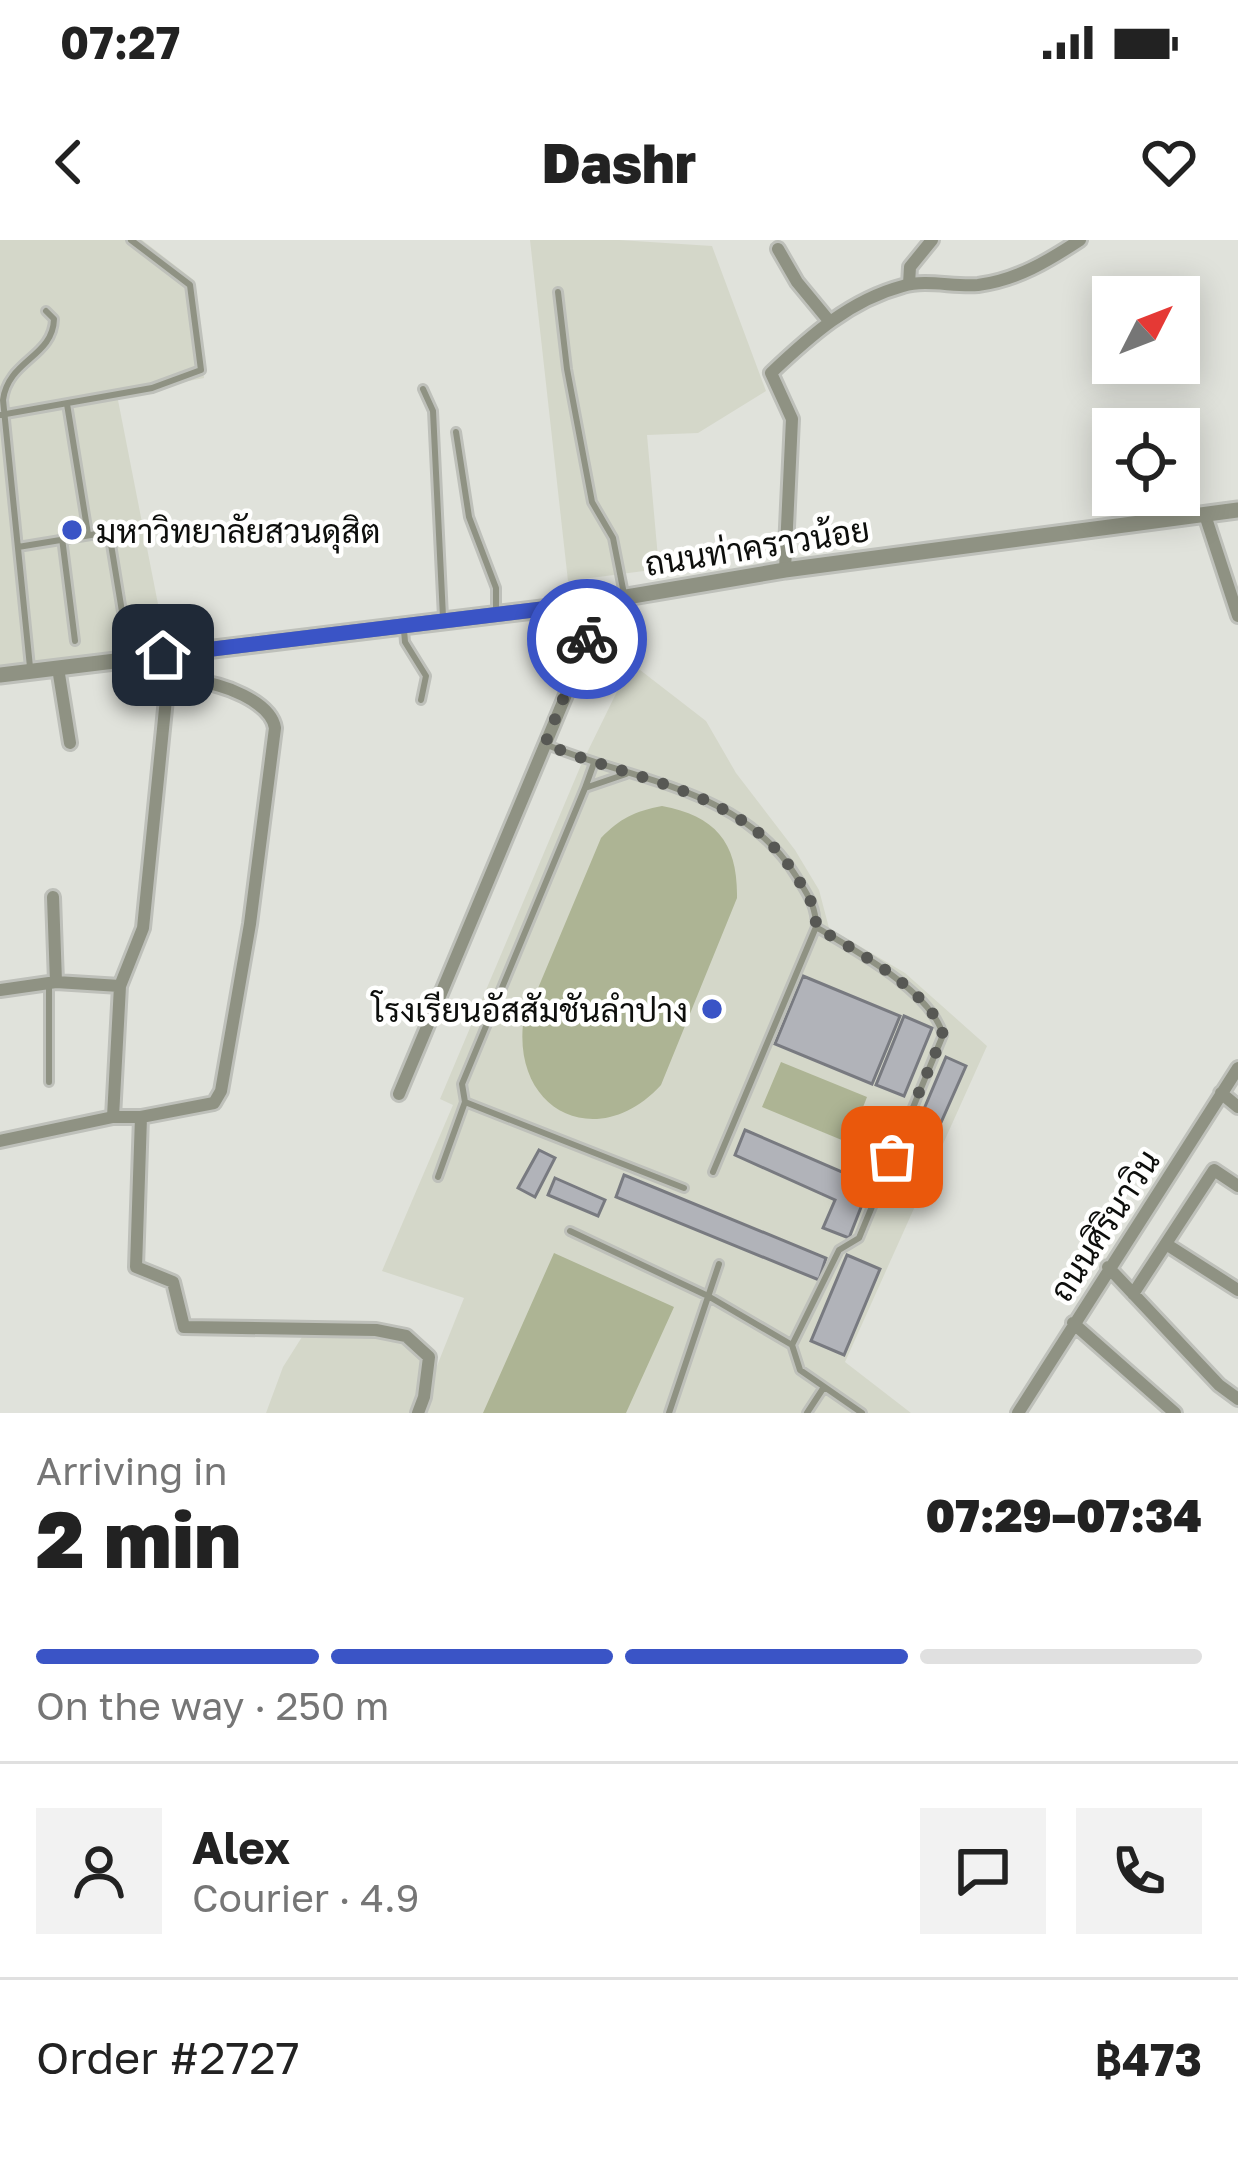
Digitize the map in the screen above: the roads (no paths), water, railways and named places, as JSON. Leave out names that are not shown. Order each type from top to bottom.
[{"type":"street","points":[[908,284],[910,267],[932,240]]},
{"type":"street","points":[[785,570],[792,418],[771,374],[844,311],[908,284],[977,285],[1016,276],[1044,265],[1080,240]]},
{"type":"street","points":[[778,249],[797,282],[830,322]]},
{"type":"street","name":"ถนนท่าคราวน้อย","points":[[0,675],[591,603],[785,570],[1238,510]]},
{"type":"street","points":[[1204,515],[1238,616]]},
{"type":"street","points":[[399,1094],[586,646],[591,603]]},
{"type":"street","points":[[112,1117],[120,986],[143,928],[167,689],[163,655]]},
{"type":"street","points":[[58,668],[70,743]]},
{"type":"street","points":[[0,1141],[112,1117],[141,1117],[214,1103],[220,1091],[250,924],[275,728],[273,716],[264,708],[224,689],[195,682],[167,689]]},
{"type":"street","points":[[52,983],[53,897]]},
{"type":"street","points":[[0,990],[52,983],[120,986]]},
{"type":"street","name":"ถนนศิรินาวิน","points":[[1018,1413],[1238,1068]]},
{"type":"street","points":[[1222,1093],[1238,1106]]},
{"type":"street","points":[[141,1117],[136,1267],[173,1282],[184,1327],[376,1330],[406,1336],[429,1357],[418,1413]]},
{"type":"street","points":[[1133,1294],[1214,1170],[1238,1186]]},
{"type":"street","points":[[1166,1244],[1238,1290]]},
{"type":"street","points":[[1108,1267],[1219,1385],[1238,1399]]},
{"type":"street","points":[[1072,1323],[1175,1413]]},
{"type":"lane","points":[[2,415],[152,388],[201,370],[190,285],[130,240]]},
{"type":"lane","points":[[558,292],[592,502],[613,538],[625,597]]},
{"type":"lane","points":[[30,671],[2,415],[8,380],[54,330],[54,319],[46,310]]},
{"type":"lane","points":[[423,389],[433,411],[443,621]]},
{"type":"lane","points":[[67,404],[88,534]]},
{"type":"lane","points":[[456,432],[469,517],[496,588],[496,615]]},
{"type":"lane","points":[[18,547],[109,532],[125,631]]},
{"type":"lane","points":[[62,538],[75,641]]},
{"type":"lane","points":[[404,626],[405,642],[426,676],[422,700]]},
{"type":"lane","points":[[545,744],[717,803],[756,829],[788,863],[816,908],[816,927],[713,1172]]},
{"type":"lane","points":[[438,1177],[465,1102],[463,1084],[594,762]]},
{"type":"lane","points":[[585,788],[630,773]]},
{"type":"lane","points":[[792,1345],[839,1250],[859,1238],[943,1035],[938,1018],[913,994],[816,927]]},
{"type":"lane","points":[[49,1082],[52,983]]},
{"type":"lane","points":[[465,1102],[684,1188]]},
{"type":"lane","points":[[570,1232],[708,1296],[792,1345],[800,1370],[862,1413]]},
{"type":"lane","points":[[669,1413],[719,1264]]},
{"type":"lane","points":[[806,1413],[824,1387]]},
{"type":"place","name":"มหาวิทยาลัยสวนดุสิต","points":[[72,530]]},
{"type":"place","name":"โรงเรียนอัสสัมชันลำปาง","points":[[712,1009]]}]
